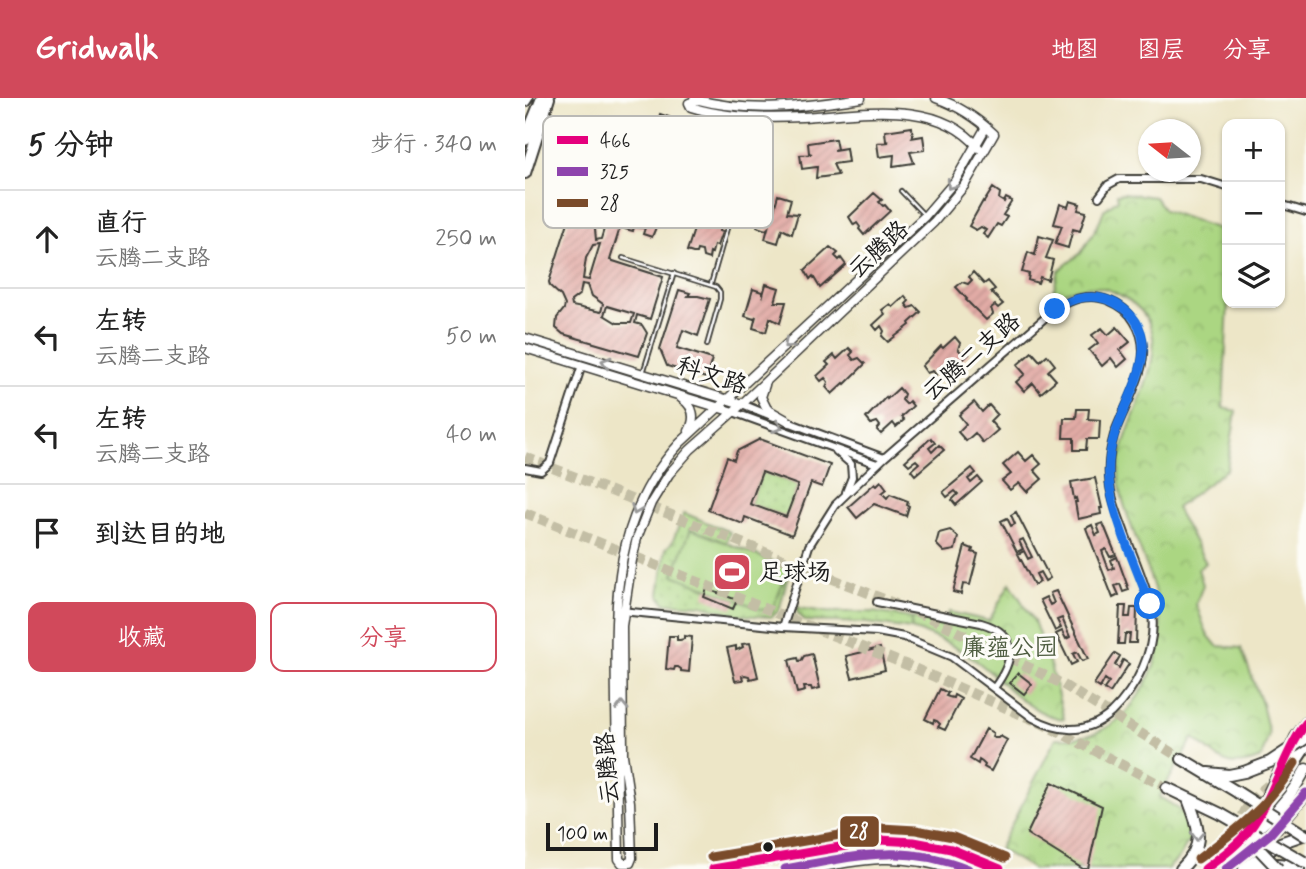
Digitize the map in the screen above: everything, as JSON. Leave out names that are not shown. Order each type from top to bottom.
[{"type":"highway","points":[[525,140],[543,98]]},
{"type":"highway","points":[[543,116],[549,98]]},
{"type":"highway","points":[[525,173],[543,117]]},
{"type":"highway","points":[[1232,849],[1255,822],[1288,764],[1296,737],[1306,723]]},
{"type":"highway","points":[[1203,772],[1229,775],[1244,772],[1270,762],[1306,738]]},
{"type":"highway","points":[[1288,764],[1306,746]]},
{"type":"highway","points":[[1182,759],[1306,835]]},
{"type":"highway","points":[[1167,788],[1227,817],[1306,863]]},
{"type":"highway","points":[[1181,869],[1191,858],[1199,830],[1188,799]]},
{"type":"highway","points":[[1227,817],[1282,866]]},
{"type":"highway","points":[[1244,869],[1280,843],[1306,835]]},
{"type":"highway","points":[[1250,869],[1268,864],[1299,869]]},
{"type":"main road","points":[[1205,869],[1269,820],[1287,801],[1306,769]]},
{"type":"main road","points":[[1226,869],[1277,828],[1306,794]]},
{"type":"main road","points":[[713,869],[863,842],[888,840],[951,849],[1000,869]]},
{"type":"main road","points":[[808,869],[864,858],[896,856],[934,862],[954,869]]},
{"type":"street","points":[[748,116],[691,107],[691,102],[693,99],[733,106],[777,109],[861,98]]},
{"type":"street","points":[[936,98],[957,107],[986,127]]},
{"type":"street","points":[[773,117],[805,117],[891,105],[918,107],[952,120],[962,127],[983,155]]},
{"type":"street","name":"云腾路","points":[[986,127],[955,181],[925,216],[680,443],[650,482],[634,515],[621,561],[620,611],[619,859],[625,864],[632,858],[630,802],[622,755],[620,611],[637,538],[659,489],[684,456],[935,222],[964,186],[983,155],[994,134],[986,127]]},
{"type":"street","points":[[1099,197],[1108,185],[1119,179],[1201,179],[1222,185]]},
{"type":"street","points":[[1285,206],[1306,212]]},
{"type":"street","name":"云腾二支路","points":[[620,611],[783,627],[877,632],[904,637],[929,645],[952,657],[1046,726],[1065,730],[1082,729],[1101,721],[1121,703],[1143,666],[1150,646],[1152,614],[1112,500],[1109,479],[1109,457],[1114,436],[1138,380],[1143,360],[1143,341],[1137,324],[1126,310],[1102,298],[1082,298],[1064,303],[884,457],[843,497],[821,524],[809,546],[783,627]]},
{"type":"street","name":"科文路","points":[[525,338],[742,404],[884,457]]},
{"type":"street","name":"科文路","points":[[525,348],[733,412],[877,464]]},
{"type":"street","points":[[525,468],[541,471],[550,463],[582,365]]},
{"type":"street","points":[[771,377],[761,393],[761,401],[767,409],[790,422]]},
{"type":"street","points":[[672,393],[687,402],[693,412],[692,425],[680,443]]},
{"type":"street","points":[[823,443],[842,454],[851,464],[850,483],[843,497]]},
{"type":"street","points":[[877,602],[994,628],[1005,640],[1011,653],[1009,666],[994,688]]},
{"type":"lane","points":[[901,191],[925,216]]},
{"type":"lane","points":[[711,284],[727,228]]},
{"type":"lane","points":[[623,258],[711,284],[720,292],[707,345]]},
{"type":"lane","points":[[643,373],[674,274]]},
{"type":"lane","points":[[894,869],[896,856]]},
{"type":"green space","points":[[1117,194],[1155,197],[1164,210],[1222,230],[1222,308],[1228,308],[1223,408],[1236,411],[1227,469],[1176,508],[1206,563],[1198,569],[1203,585],[1196,604],[1207,634],[1217,646],[1241,648],[1262,704],[1269,734],[1261,758],[1239,764],[1223,761],[1193,738],[1159,797],[1184,814],[1191,825],[1192,833],[1192,842],[1188,842],[1179,858],[1167,869],[1033,869],[999,849],[1056,738],[1078,737],[1098,732],[1124,714],[1146,683],[1156,662],[1160,641],[1157,600],[1124,505],[1119,477],[1121,454],[1153,355],[1152,332],[1142,312],[1120,295],[1102,288],[1076,288],[1051,299],[1059,270],[1081,253],[1104,210],[1118,199]]},
{"type":"green space","points":[[762,472],[798,485],[786,517],[750,504]]},
{"type":"green space","points":[[684,513],[730,532],[726,543],[790,568],[779,611],[771,617],[737,615],[702,605],[665,603],[659,594],[666,548],[672,543]]},
{"type":"green space","points":[[691,529],[789,568],[771,613],[673,575]]},
{"type":"green space","name":"廉蕴公园","points":[[1010,583],[1034,621],[1050,665],[1064,719],[1052,717],[1029,705],[963,652],[911,629],[912,618],[946,622],[949,612],[989,621]]},
{"type":"green space","points":[[797,603],[799,608],[826,612],[873,612],[912,618],[911,629],[867,623],[805,621],[797,612]]},
{"type":"building","points":[[912,127],[911,138],[923,136],[925,150],[910,152],[914,163],[893,166],[894,155],[879,157],[877,143],[889,142],[886,141],[885,131]]},
{"type":"building","points":[[835,139],[837,149],[834,150],[846,148],[848,162],[833,164],[838,175],[816,178],[817,167],[802,169],[800,155],[812,154],[809,153],[808,143]]},
{"type":"building","points":[[993,188],[1000,193],[999,199],[1004,202],[1006,198],[1012,201],[1003,215],[1007,217],[1001,226],[997,224],[988,238],[983,234],[986,230],[981,227],[976,230],[969,226]]},
{"type":"building","points":[[874,193],[882,200],[879,202],[890,211],[864,235],[857,223],[854,225],[849,217]]},
{"type":"building","points":[[778,195],[791,199],[787,213],[798,214],[792,234],[782,229],[778,243],[765,239],[768,228],[773,228],[773,203],[775,206]]},
{"type":"building","points":[[1070,201],[1080,204],[1078,210],[1086,212],[1080,231],[1073,229],[1068,248],[1055,244],[1062,226],[1054,224],[1060,204],[1068,207]]},
{"type":"building","points":[[566,228],[595,228],[596,240],[601,239],[604,228],[620,228],[610,260],[663,277],[650,319],[637,315],[635,323],[642,325],[647,333],[639,356],[563,334],[556,328],[557,318],[565,305],[549,282]],"holes":[[[600,244],[589,280],[583,279],[586,258],[593,245]],[[582,284],[588,285],[592,296],[603,304],[601,312],[572,306],[571,301],[580,294]],[[607,306],[634,314],[631,323],[617,323],[604,315]]]},
{"type":"building","points":[[645,228],[656,228],[652,237],[643,234]]},
{"type":"building","points":[[694,228],[720,228],[719,231],[722,232],[717,246],[714,245],[712,253],[710,252],[709,259],[703,257],[702,251],[687,251]]},
{"type":"building","points":[[1039,236],[1053,240],[1046,258],[1053,260],[1048,280],[1040,277],[1038,283],[1028,280],[1029,274],[1022,272],[1028,252],[1035,255]]},
{"type":"building","points":[[830,247],[838,253],[835,256],[839,260],[841,258],[846,265],[820,288],[813,276],[810,279],[805,270]]},
{"type":"building","points":[[973,272],[984,284],[988,281],[995,289],[991,292],[1003,304],[998,308],[995,305],[991,308],[993,314],[986,320],[956,287],[962,282],[968,284],[972,280],[969,277]]},
{"type":"building","points":[[766,284],[779,288],[775,302],[786,302],[780,323],[770,318],[766,332],[753,328],[756,316],[754,319],[745,316],[753,289],[763,295]]},
{"type":"building","points":[[679,290],[690,293],[688,296],[710,299],[698,336],[683,330],[677,348],[712,359],[706,378],[667,366],[660,349]]},
{"type":"building","points":[[905,296],[909,301],[906,304],[909,308],[915,306],[921,312],[910,325],[888,342],[882,336],[884,331],[881,326],[877,330],[873,325],[885,314],[882,310],[890,304],[893,307]]},
{"type":"building","points":[[1117,327],[1130,342],[1120,350],[1127,359],[1118,367],[1111,358],[1102,366],[1089,350],[1098,343],[1092,335],[1102,328],[1108,335]]},
{"type":"building","points":[[955,337],[960,343],[958,349],[969,354],[957,365],[960,369],[952,376],[949,372],[937,383],[933,378],[936,375],[933,371],[927,373],[922,366],[941,346],[943,348]]},
{"type":"building","points":[[849,348],[853,352],[850,355],[854,360],[859,358],[865,364],[832,394],[826,387],[828,382],[825,378],[821,381],[817,376],[829,365],[826,362],[834,355],[837,359]]},
{"type":"building","points":[[1032,352],[1040,361],[1047,355],[1055,365],[1048,371],[1056,380],[1041,393],[1033,383],[1024,391],[1016,382],[1025,374],[1017,365]]},
{"type":"building","points":[[899,388],[904,394],[902,400],[906,404],[909,401],[913,406],[901,417],[904,420],[896,427],[893,423],[881,434],[877,430],[880,426],[877,422],[871,424],[866,418]]},
{"type":"building","points":[[974,402],[982,412],[989,405],[997,414],[990,421],[998,430],[983,443],[975,433],[966,441],[958,432],[966,424],[959,415]]},
{"type":"building","points":[[1077,409],[1089,409],[1088,419],[1100,420],[1099,439],[1087,439],[1086,450],[1074,450],[1074,438],[1063,438],[1064,418],[1076,418]]},
{"type":"building","points":[[931,438],[935,443],[929,448],[932,452],[939,445],[944,450],[915,475],[911,470],[919,463],[916,460],[909,465],[905,461]]},
{"type":"building","points":[[760,439],[830,465],[822,487],[811,483],[792,535],[745,517],[743,524],[708,510],[727,457],[734,460],[737,451]],"holes":[[[762,472],[798,485],[786,517],[750,504]]]},
{"type":"building","points":[[1018,452],[1026,461],[1033,455],[1041,464],[1034,470],[1042,479],[1027,492],[1019,483],[1010,490],[1002,481],[1011,474],[1003,465]]},
{"type":"building","points":[[972,468],[976,473],[968,479],[971,483],[978,477],[982,482],[956,505],[952,500],[958,494],[955,491],[947,497],[943,492]]},
{"type":"building","points":[[1095,478],[1101,514],[1078,519],[1077,502],[1071,482]]},
{"type":"building","points":[[881,481],[887,489],[882,493],[887,498],[890,494],[908,501],[906,516],[874,504],[857,518],[848,507],[875,483],[877,485]]},
{"type":"building","points":[[1016,512],[1050,578],[1045,581],[1040,572],[1036,574],[1040,582],[1034,585],[1018,554],[1024,551],[1028,559],[1032,557],[1023,539],[1019,541],[1023,549],[1017,552],[1001,521],[1007,518],[1011,526],[1015,524],[1011,515]]},
{"type":"building","points":[[1103,523],[1116,555],[1110,557],[1106,549],[1102,551],[1109,570],[1114,568],[1111,560],[1117,557],[1129,590],[1123,592],[1120,584],[1115,586],[1119,595],[1113,598],[1086,528],[1092,525],[1096,535],[1100,533],[1097,525]]},
{"type":"building","points":[[950,530],[958,537],[955,550],[944,552],[936,544],[939,533]]},
{"type":"building","points":[[965,546],[978,554],[970,585],[963,584],[961,594],[953,592]]},
{"type":"building","points":[[707,589],[737,600],[733,609],[704,597]]},
{"type":"building","points":[[1056,591],[1088,659],[1082,661],[1077,652],[1073,654],[1077,662],[1071,665],[1056,634],[1062,631],[1066,639],[1070,637],[1062,618],[1057,620],[1061,628],[1055,631],[1040,600],[1046,597],[1050,605],[1054,603],[1050,593]]},
{"type":"building","points":[[1120,606],[1126,606],[1125,617],[1130,617],[1131,608],[1137,608],[1136,643],[1129,643],[1130,634],[1125,634],[1124,644],[1118,644]]},
{"type":"building","points":[[669,636],[677,636],[677,640],[684,639],[684,636],[692,637],[689,672],[681,671],[678,667],[674,670],[666,669]]},
{"type":"building","points":[[750,643],[758,677],[750,679],[745,675],[742,676],[743,680],[735,681],[727,648],[736,646],[736,650],[743,647],[742,644]]},
{"type":"building","points":[[880,648],[885,670],[852,678],[846,656]]},
{"type":"building","points":[[1115,653],[1120,656],[1115,665],[1119,668],[1123,660],[1129,664],[1110,693],[1104,689],[1109,682],[1105,679],[1100,688],[1094,684]]},
{"type":"building","points":[[812,654],[820,688],[812,690],[811,687],[804,687],[805,691],[797,693],[789,660],[798,658],[801,661],[804,656]]},
{"type":"building","points":[[1018,673],[1032,684],[1024,694],[1010,683]]},
{"type":"building","points":[[940,689],[948,693],[946,696],[953,698],[954,695],[961,699],[945,730],[938,727],[940,724],[937,721],[934,720],[933,723],[925,719]]},
{"type":"building","points":[[986,729],[993,733],[992,737],[1000,736],[1007,740],[991,771],[979,760],[978,764],[970,759]]},
{"type":"building","points":[[1052,782],[1102,806],[1088,869],[1083,869],[1027,834]]},
{"type":"tunnel","points":[[525,457],[929,617],[1062,684],[1182,759]]},
{"type":"tunnel","points":[[525,513],[907,665],[1043,724],[1167,788]]},
{"type":"tunnel","points":[[1261,868],[1248,856],[1242,845],[1242,817],[1263,789],[1292,767]]},
{"type":"transit line","name":"466","points":[[1205,869],[1235,846],[1250,829],[1306,723]]},
{"type":"transit line","name":"28","points":[[1198,859],[1264,804],[1295,763]]},
{"type":"transit line","name":"325","points":[[1226,869],[1270,834],[1306,793]]},
{"type":"transit line","name":"28","points":[[711,857],[881,828],[916,830],[953,837],[1005,858]]},
{"type":"transit line","name":"466","points":[[713,869],[880,840],[914,842],[951,849],[1000,869]]},
{"type":"transit line","name":"325","points":[[785,869],[877,854],[921,856],[968,869]]},
{"type":"place","name":"足球场","points":[[732,572]]},
{"type":"route","points":[[1055,309],[1064,303],[1082,298],[1102,298],[1126,310],[1137,324],[1143,341],[1143,360],[1138,380],[1114,436],[1109,457],[1109,479],[1112,500],[1150,604]]}]
